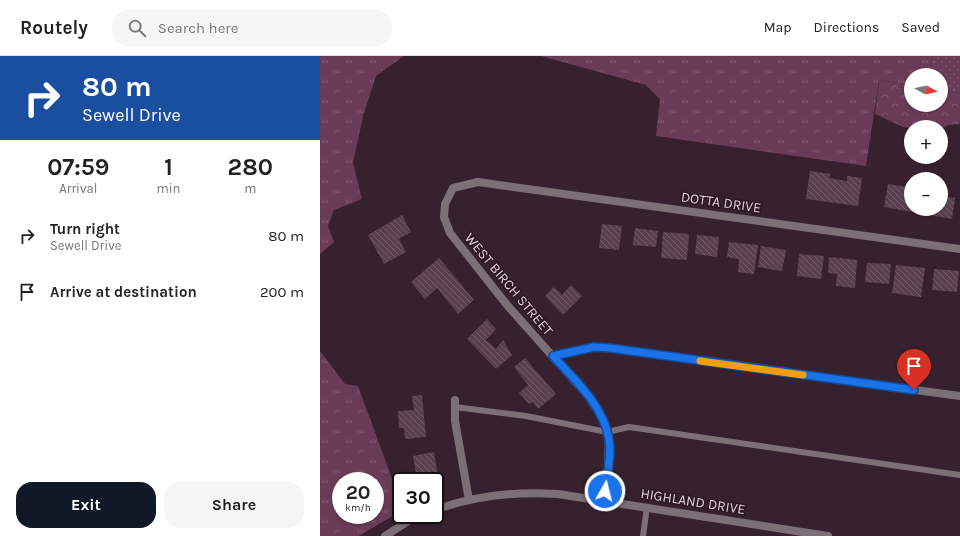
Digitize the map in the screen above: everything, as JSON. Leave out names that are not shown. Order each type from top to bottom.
[{"type":"street","name":"DOTTA DRIVE","points":[[478,182],[960,249]]},
{"type":"street","name":"WEST BIRCH STREET","points":[[478,182],[453,188],[445,204],[444,217],[450,234],[507,305],[588,396],[603,418],[609,440],[608,468],[604,500]]},
{"type":"street","points":[[553,356],[594,347],[610,348],[960,396]]},
{"type":"street","points":[[455,404],[455,421],[469,500]]},
{"type":"street","name":"HIGHLAND DRIVE","points":[[444,507],[498,494],[524,492],[558,494],[647,507],[809,535],[828,536]]},
{"type":"street","points":[[385,536],[404,524]]},
{"type":"lane","points":[[455,404],[607,432],[629,427],[960,475]]},
{"type":"lane","points":[[643,536],[647,507]]},
{"type":"green space","points":[[320,56],[404,56],[376,76],[363,116],[353,163],[362,199],[334,210],[328,226],[334,242],[320,254]]},
{"type":"green space","points":[[541,56],[933,56],[931,68],[904,68],[904,84],[879,80],[866,166],[656,136],[660,99],[646,85]]},
{"type":"green space","points":[[933,56],[960,56],[960,93],[948,91],[948,68],[931,68]]},
{"type":"green space","points":[[879,80],[904,84],[904,112],[948,112],[948,91],[960,93],[960,124],[948,125],[948,120],[904,120],[904,127],[875,114]]},
{"type":"green space","points":[[320,351],[345,384],[358,386],[392,479],[392,516],[384,521],[384,472],[332,472],[332,524],[379,524],[359,536],[320,536]]},
{"type":"building","points":[[810,171],[830,174],[829,178],[847,181],[847,176],[862,178],[858,206],[806,199]]},
{"type":"building","points":[[888,184],[904,187],[904,211],[884,207]]},
{"type":"building","points":[[948,197],[955,198],[952,219],[935,216],[948,216]]},
{"type":"building","points":[[402,215],[411,232],[399,239],[406,252],[384,264],[368,235]]},
{"type":"building","points":[[602,224],[622,226],[619,250],[599,248]]},
{"type":"building","points":[[635,228],[658,231],[656,247],[633,245]]},
{"type":"building","points":[[663,232],[689,234],[687,260],[661,258]]},
{"type":"building","points":[[697,235],[719,237],[717,257],[695,254]]},
{"type":"building","points":[[729,242],[758,245],[754,274],[738,272],[739,259],[727,257]]},
{"type":"building","points":[[761,246],[786,250],[782,271],[758,267]]},
{"type":"building","points":[[799,254],[824,256],[821,279],[797,276]]},
{"type":"building","points":[[829,257],[857,260],[855,288],[836,286],[837,274],[828,273]]},
{"type":"building","points":[[439,258],[474,300],[458,314],[437,288],[425,299],[411,282]]},
{"type":"building","points":[[867,263],[891,264],[889,284],[865,282]]},
{"type":"building","points":[[896,265],[925,268],[921,297],[892,293]]},
{"type":"building","points":[[934,269],[959,271],[957,292],[932,290]]},
{"type":"building","points":[[571,285],[582,296],[563,315],[545,296],[554,287],[562,295]]},
{"type":"building","points":[[487,319],[496,329],[486,340],[496,349],[503,340],[512,355],[496,369],[467,339]]},
{"type":"building","points":[[525,358],[556,394],[538,409],[533,402],[529,404],[519,393],[528,385],[514,367]]},
{"type":"building","points":[[422,395],[426,437],[405,439],[404,428],[399,428],[398,411],[414,410],[412,396]]},
{"type":"building","points":[[434,452],[437,472],[416,472],[413,456]]},
{"type":"slow traffic","points":[[700,361],[803,375]]},
{"type":"route","points":[[605,491],[609,440],[603,418],[588,396],[553,356],[594,347],[610,348],[914,390]]}]
